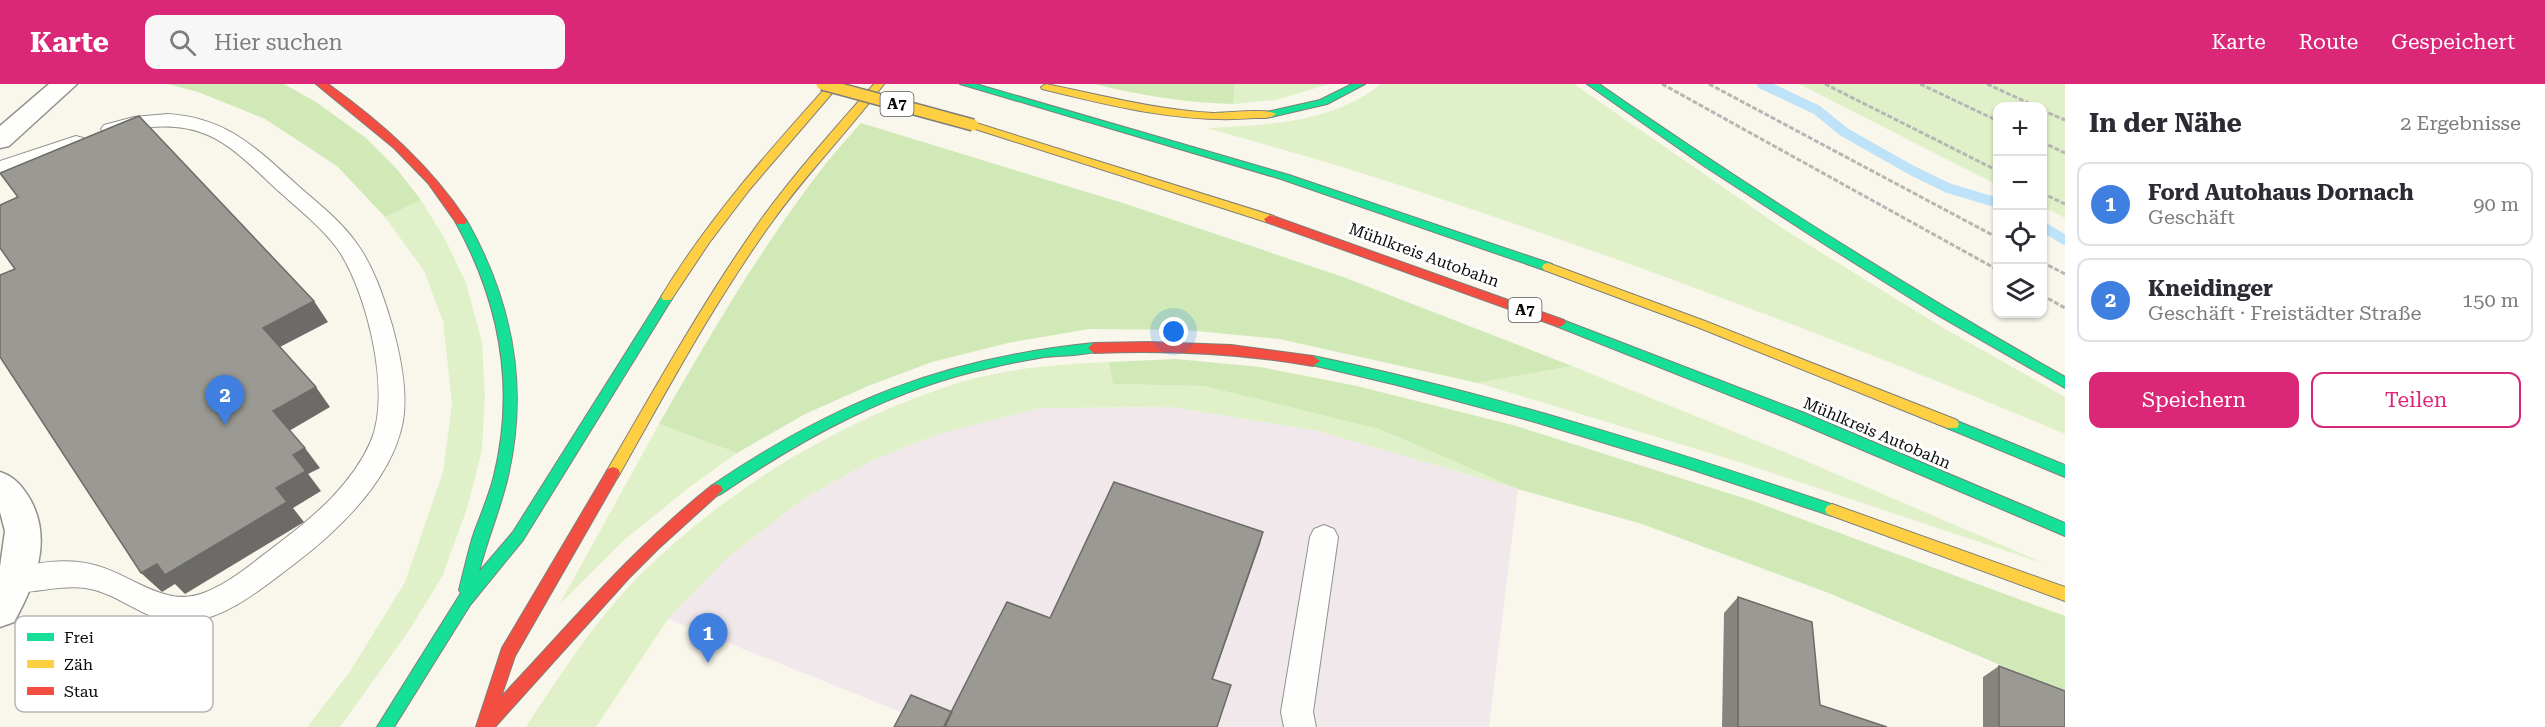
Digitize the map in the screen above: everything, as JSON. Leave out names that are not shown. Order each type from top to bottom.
[{"type":"highway","points":[[321,84],[351,103],[386,131],[423,167],[456,211],[479,248],[495,287],[509,344],[511,420],[505,460],[465,600]]},
{"type":"highway","name":"Mühlkreis Autobahn","points":[[822,84],[973,125],[1181,188],[1456,284],[1781,410],[2065,530]]},
{"type":"highway","points":[[385,727],[465,600],[518,536],[686,266],[767,159],[835,84]]},
{"type":"highway","points":[[483,727],[508,653],[720,289],[806,168],[879,84]]},
{"type":"highway","name":"Mühlkreis Autobahn","points":[[965,84],[1329,191],[1523,258],[1734,335],[2065,471]]},
{"type":"highway","points":[[1032,84],[1182,116],[1227,118],[1299,109],[1345,93],[1360,84]]},
{"type":"highway","points":[[1592,84],[1776,212],[1964,326],[2065,383]]},
{"type":"highway","points":[[483,727],[544,663],[584,613],[626,568],[678,520],[747,468],[803,435],[882,397],[940,376],[1008,359],[1073,349],[1146,345],[1206,347],[1270,354],[1353,371],[1505,409],[1754,483],[1878,524],[2065,594]]},
{"type":"street","points":[[0,140],[28,112],[64,84]]},
{"type":"street","points":[[0,486],[7,493],[23,522],[21,564],[7,596]]},
{"type":"lane","points":[[0,167],[49,153],[127,124],[158,120],[183,121],[204,126],[223,135],[244,148],[350,249],[364,278],[379,324],[392,380],[390,421],[372,466],[344,502],[301,543],[248,582],[207,605],[179,611],[150,604],[98,578],[61,573],[7,596]]},
{"type":"lane","points":[[1300,727],[1297,712],[1324,537]]},
{"type":"path","points":[[1662,84],[1993,267]]},
{"type":"path","points":[[1709,84],[1993,235]]},
{"type":"path","points":[[1825,84],[1993,168]]},
{"type":"path","points":[[1920,84],[1993,119]]},
{"type":"path","points":[[1987,84],[2026,102]]},
{"type":"path","points":[[2047,112],[2065,120]]},
{"type":"path","points":[[2047,144],[2065,153]]},
{"type":"path","points":[[2047,195],[2065,204]]},
{"type":"path","points":[[2047,264],[2065,274]]},
{"type":"path","points":[[2047,298],[2065,308]]},
{"type":"shaded area","points":[[1171,407],[1318,431],[1518,489],[1489,727],[938,727],[668,619],[726,559],[802,500],[871,461],[935,435],[1041,408]]},
{"type":"green space","points":[[168,84],[284,84],[316,102],[366,138],[396,168],[421,200],[385,217],[337,166],[265,119],[198,92]]},
{"type":"green space","points":[[1094,84],[1235,84],[1233,104],[1163,98]]},
{"type":"green space","points":[[1235,84],[1329,84],[1276,100],[1233,104]]},
{"type":"green space","points":[[1381,84],[1574,84],[1782,228],[1935,323],[2065,397],[2065,434],[1894,364],[1635,266],[1374,177],[1207,128],[1298,120],[1342,107]]},
{"type":"green space","points":[[1799,84],[2065,84],[2065,218],[2047,209],[2047,102],[1993,102],[1993,183]]},
{"type":"green space","points":[[861,123],[1126,204],[1343,277],[1572,366],[1478,383],[1279,339],[1186,330],[1089,329],[1008,343],[932,362],[868,386],[805,414],[737,453],[659,424],[714,330],[772,238],[819,172]]},
{"type":"green space","points":[[421,200],[445,239],[466,283],[482,342],[485,394],[482,450],[467,509],[442,577],[408,632],[340,727],[307,727],[349,673],[405,582],[443,472],[452,404],[443,321],[424,271],[385,217]]},
{"type":"green space","points":[[1176,359],[1260,367],[1357,386],[1513,425],[1753,501],[2065,616],[2065,692],[1826,592],[1642,524],[1518,489],[1379,429],[1204,386],[1113,384],[1109,362]]},
{"type":"green space","points":[[1109,362],[1113,384],[1204,386],[1379,429],[1518,489],[1318,431],[1171,407],[1041,408],[935,435],[871,461],[802,500],[726,559],[668,619],[596,727],[526,727],[565,668],[608,610],[640,575],[711,513],[789,459],[873,416],[961,382],[1034,367]]},
{"type":"green space","points":[[1572,366],[1792,455],[2048,565],[1736,461],[1478,383]]},
{"type":"green space","points":[[659,424],[737,453],[687,489],[622,542],[559,605]]},
{"type":"building","points":[[139,116],[314,301],[263,328],[316,387],[273,411],[305,448],[293,455],[306,471],[276,488],[287,502],[165,575],[157,564],[141,573],[0,357],[0,275],[15,269],[0,248],[0,205],[18,197],[0,173]]},
{"type":"building","points":[[1114,482],[1263,532],[1212,679],[1231,685],[1217,727],[944,726],[1007,602],[1050,618]]},
{"type":"building","points":[[1738,597],[1812,622],[1820,705],[1887,727],[1738,727]]},
{"type":"building","points":[[1999,666],[2065,691],[2065,727],[1999,727]]},
{"type":"building","points":[[911,695],[952,712],[945,727],[894,727]]},
{"type":"waterway","points":[[1762,84],[1817,110],[1844,132],[1913,171],[1948,188],[1993,202]]},
{"type":"waterway","points":[[2047,229],[2065,240]]},
{"type":"traffic: fast","points":[[965,84],[1285,177],[1548,267]]},
{"type":"traffic: fast","points":[[1271,114],[1323,102],[1360,84]]},
{"type":"traffic: fast","points":[[1592,84],[1825,240],[1944,313],[2065,383]]},
{"type":"traffic: fast","points":[[461,221],[477,249],[499,308],[506,339],[511,403],[501,476],[480,539],[467,590]]},
{"type":"traffic: fast","points":[[385,727],[465,600],[518,536],[667,297]]},
{"type":"traffic: fast","points":[[1560,323],[1797,416],[2065,530]]},
{"type":"traffic: fast","points":[[716,490],[802,435],[895,392],[943,375],[993,362],[1043,353],[1094,348]]},
{"type":"traffic: fast","points":[[1313,361],[1397,380],[1535,417],[1832,510]]},
{"type":"traffic: fast","points":[[1952,424],[2065,471]]},
{"type":"traffic: slow","points":[[822,84],[973,125]]},
{"type":"traffic: slow","points":[[667,297],[685,268],[746,186],[835,84]]},
{"type":"traffic: slow","points":[[613,473],[743,254],[791,188],[879,84]]},
{"type":"traffic: slow","points":[[1046,87],[1186,114],[1214,116],[1271,114]]},
{"type":"traffic: slow","points":[[973,125],[1270,219]]},
{"type":"traffic: slow","points":[[1548,267],[1701,324],[1952,424]]},
{"type":"traffic: slow","points":[[1832,510],[2065,594]]},
{"type":"traffic: jam","points":[[321,84],[398,145],[432,181],[461,221]]},
{"type":"traffic: jam","points":[[1270,219],[1560,323]]},
{"type":"traffic: jam","points":[[1094,348],[1149,346],[1204,348],[1258,352],[1313,361]]},
{"type":"traffic: jam","points":[[485,719],[508,653],[613,473]]},
{"type":"traffic: jam","points":[[484,727],[652,544],[716,490]]},
{"type":"place","name":"Kneidinger","points":[[225,425]]},
{"type":"place","name":"Ford Autohaus Dornach","points":[[708,663]]}]
